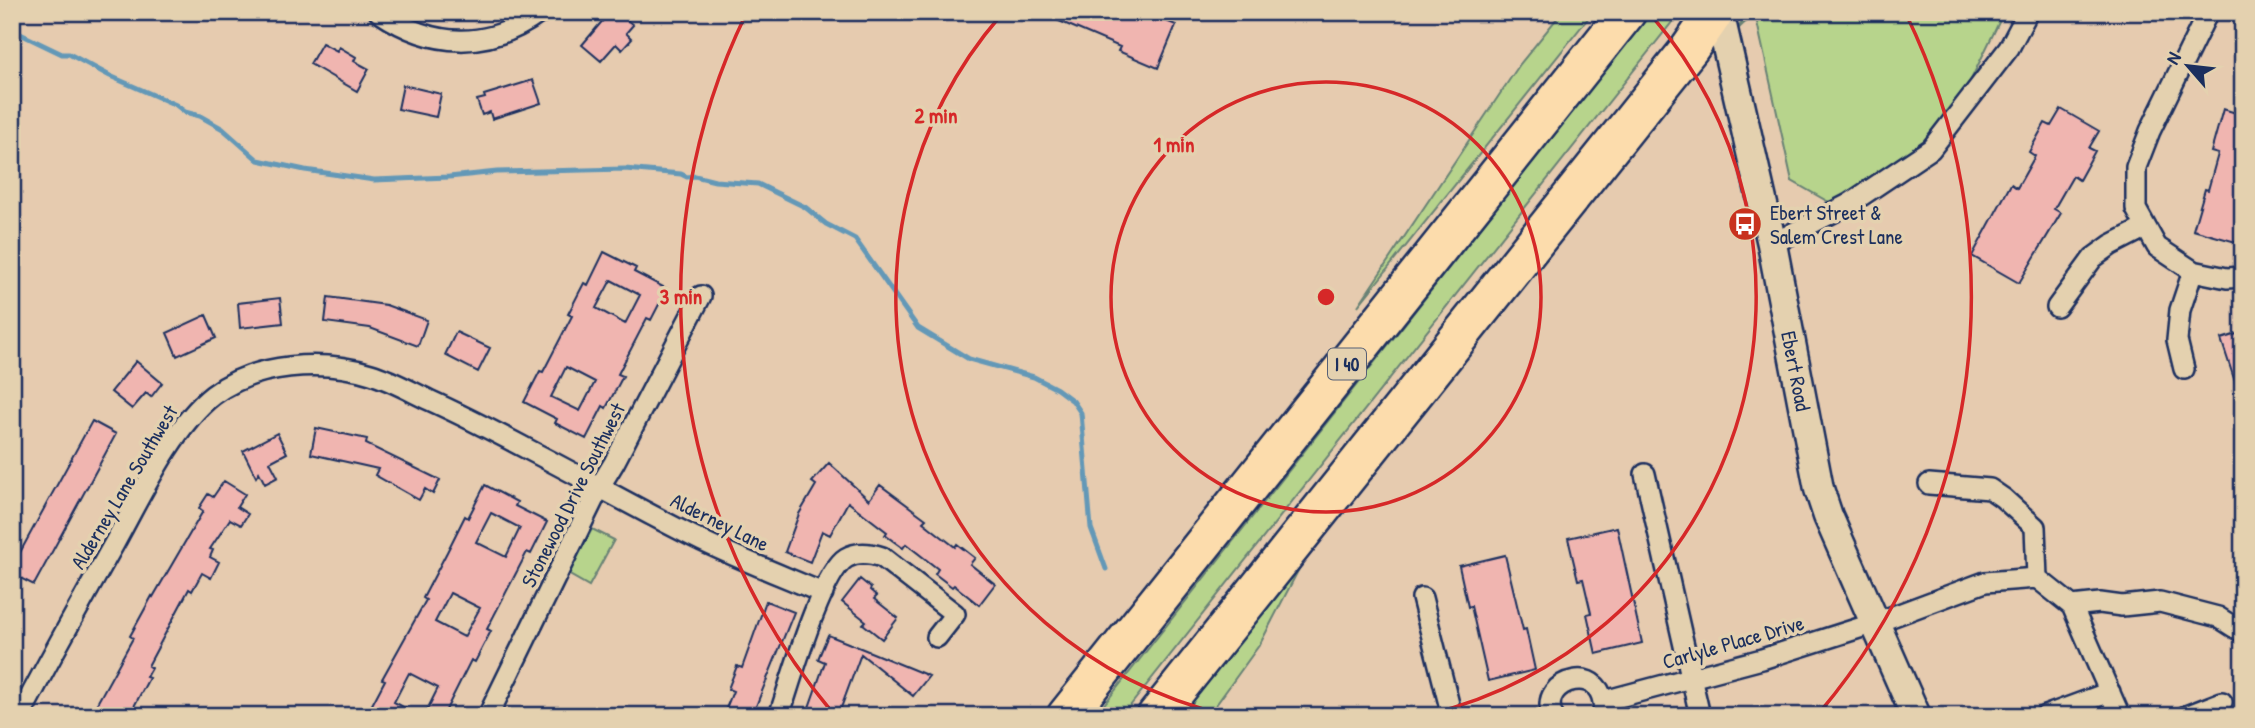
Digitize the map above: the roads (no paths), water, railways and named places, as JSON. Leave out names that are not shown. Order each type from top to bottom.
[{"type":"highway","name":"I 40","points":[[1066,716],[1627,12]]},
{"type":"highway","points":[[1156,716],[1717,12]]},
{"type":"main road","name":"Ebert Road","points":[[1717,12],[1772,244],[1819,489],[1916,716]]},
{"type":"street","points":[[379,12],[413,32],[436,38],[461,40],[486,38],[509,30],[541,12]]},
{"type":"street","points":[[1772,244],[1849,204],[1931,149],[2009,48],[2028,12]]},
{"type":"street","points":[[2208,12],[2150,131],[2136,167],[2136,209],[2157,247],[2193,271],[2227,278],[2243,277]]},
{"type":"street","points":[[2057,307],[2093,258],[2111,245],[2146,227]]},
{"type":"street","points":[[2184,369],[2177,340],[2180,310],[2193,271]]},
{"type":"street","name":"Stonewood Drive Southwest","points":[[488,716],[600,486],[701,296]]},
{"type":"street","name":"Alderney Lane Southwest","points":[[20,702],[175,439],[195,412],[214,395],[246,378],[290,368],[323,366],[372,374],[476,422],[600,486]]},
{"type":"street","points":[[1645,474],[1700,716]]},
{"type":"street","points":[[1929,484],[1990,489],[2035,527],[2037,578],[2072,606],[2120,716]]},
{"type":"street","name":"Alderney Lane","points":[[600,486],[701,540],[824,593]]},
{"type":"street","points":[[779,716],[813,616],[832,573],[845,559],[870,553],[882,557],[955,614],[937,637]]},
{"type":"street","name":"Carlyle Place Drive","points":[[1603,708],[1691,678],[1762,659],[1875,623],[1985,582],[2037,578]]},
{"type":"street","points":[[1422,598],[1452,716]]},
{"type":"street","points":[[2072,606],[2100,603],[2122,606],[2160,602],[2218,617],[2243,633]]},
{"type":"street","points":[[1550,715],[1552,697],[1560,685],[1573,679],[1587,680],[1598,688],[1603,708]]},
{"type":"street","points":[[2045,716],[2109,692]]},
{"type":"street","points":[[2186,716],[2222,702]]},
{"type":"waterway","points":[[12,30],[62,54],[69,54],[110,76],[176,105],[185,112],[200,116],[223,129],[258,160],[374,180],[497,172],[625,169],[758,184],[805,207],[826,224],[855,239],[918,328],[969,359],[1034,377],[1073,401],[1081,413],[1091,528],[1106,569]]},
{"type":"place","name":"Ebert Street & Salem Crest Lane","points":[[1745,224]]}]
